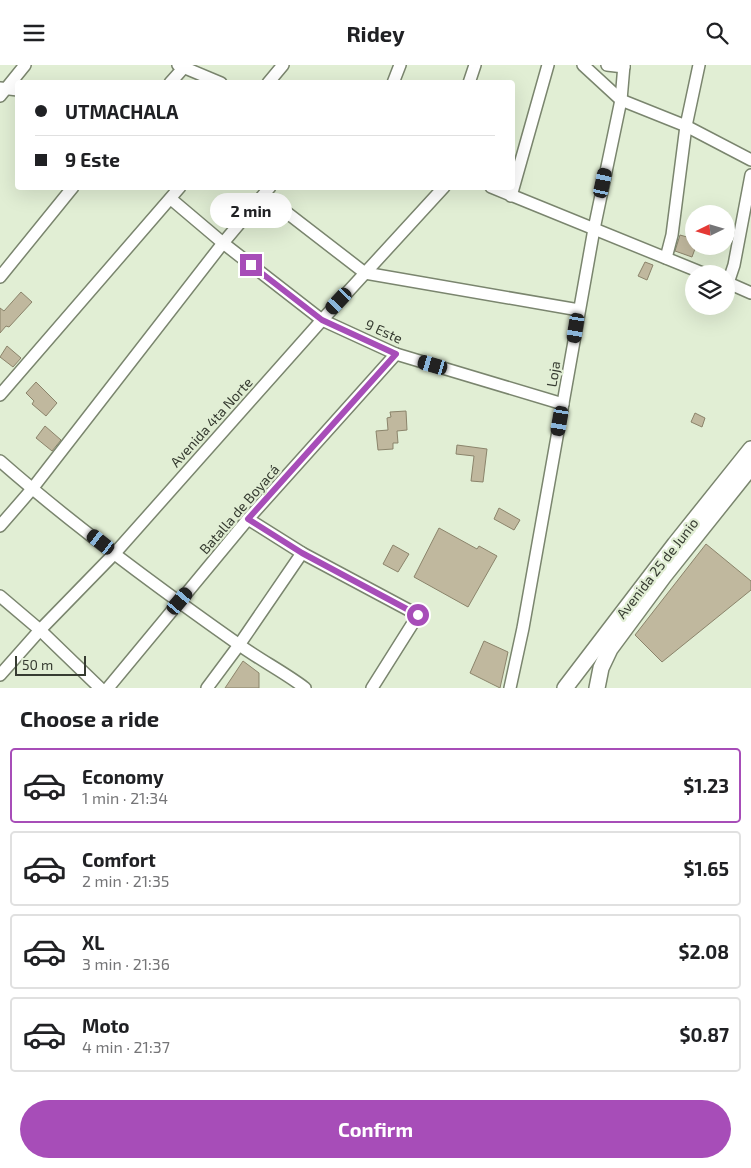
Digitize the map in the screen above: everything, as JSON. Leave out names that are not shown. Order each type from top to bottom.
[{"type":"main road","name":"Avenida 25 de Junio","points":[[565,688],[675,544],[751,449]]},
{"type":"main road","name":"Avenida 25 de Junio","points":[[597,688],[601,668],[610,649],[664,576],[751,467]]},
{"type":"street","points":[[2,91],[25,65]]},
{"type":"street","points":[[270,80],[283,65]]},
{"type":"street","points":[[394,80],[400,65]]},
{"type":"street","points":[[470,80],[475,65]]},
{"type":"street","points":[[515,182],[548,65]]},
{"type":"street","points":[[582,65],[620,100],[686,127],[751,160]]},
{"type":"street","points":[[607,65],[624,66]]},
{"type":"street","points":[[666,258],[672,235],[686,127],[699,65]]},
{"type":"street","points":[[172,80],[183,66],[213,80]]},
{"type":"street","name":"Loja","points":[[510,688],[594,229],[620,100],[624,66]]},
{"type":"street","points":[[2,91],[15,90]]},
{"type":"street","points":[[734,265],[751,175]]},
{"type":"street","points":[[0,277],[71,190]]},
{"type":"street","points":[[0,395],[178,190]]},
{"type":"street","name":"Avenida 4ta Norte","points":[[0,675],[40,630],[115,553],[364,273],[441,190]]},
{"type":"street","points":[[497,190],[685,266]]},
{"type":"street","points":[[511,196],[513,190]]},
{"type":"street","points":[[0,526],[32,489],[223,243],[267,191],[364,273],[579,310]]},
{"type":"street","name":"9 Este","points":[[170,199],[322,320],[396,354],[563,403]]},
{"type":"street","points":[[735,286],[751,293]]},
{"type":"street","name":"Batalla de Boyacá","points":[[108,688],[248,519],[396,354]]},
{"type":"street","points":[[0,461],[32,489],[115,553],[239,645],[302,687]]},
{"type":"street","points":[[248,519],[302,553],[418,615],[372,688]]},
{"type":"street","points":[[207,688],[302,553]]},
{"type":"street","points":[[0,596],[40,630],[100,688]]},
{"type":"building","points":[[680,235],[685,236],[685,255],[675,251]]},
{"type":"building","points":[[645,262],[653,265],[647,280],[638,276]]},
{"type":"building","points":[[21,292],[32,302],[9,327],[6,326],[0,333],[0,308],[4,311]]},
{"type":"building","points":[[7,346],[21,358],[13,367],[0,357]]},
{"type":"building","points":[[36,382],[57,403],[46,416],[32,404],[34,401],[26,393]]},
{"type":"building","points":[[406,411],[407,430],[397,431],[398,443],[393,443],[393,449],[378,450],[376,431],[388,430],[387,418],[391,417],[390,412]]},
{"type":"building","points":[[695,413],[705,418],[702,427],[691,422]]},
{"type":"building","points":[[45,426],[61,440],[52,451],[36,438]]},
{"type":"building","points":[[457,445],[487,449],[483,482],[471,481],[474,456],[456,454]]},
{"type":"building","points":[[499,508],[520,520],[514,530],[494,519]]},
{"type":"building","points":[[439,528],[477,549],[479,546],[497,556],[468,607],[414,577]]},
{"type":"building","points":[[706,544],[751,581],[751,590],[662,662],[635,635]]},
{"type":"building","points":[[393,545],[409,554],[398,572],[383,564]]},
{"type":"building","points":[[484,641],[508,652],[500,688],[470,673]]},
{"type":"building","points":[[243,661],[259,673],[259,688],[225,688]]},
{"type":"route","points":[[251,265],[322,320],[396,354],[248,519],[302,553],[418,615]]}]
